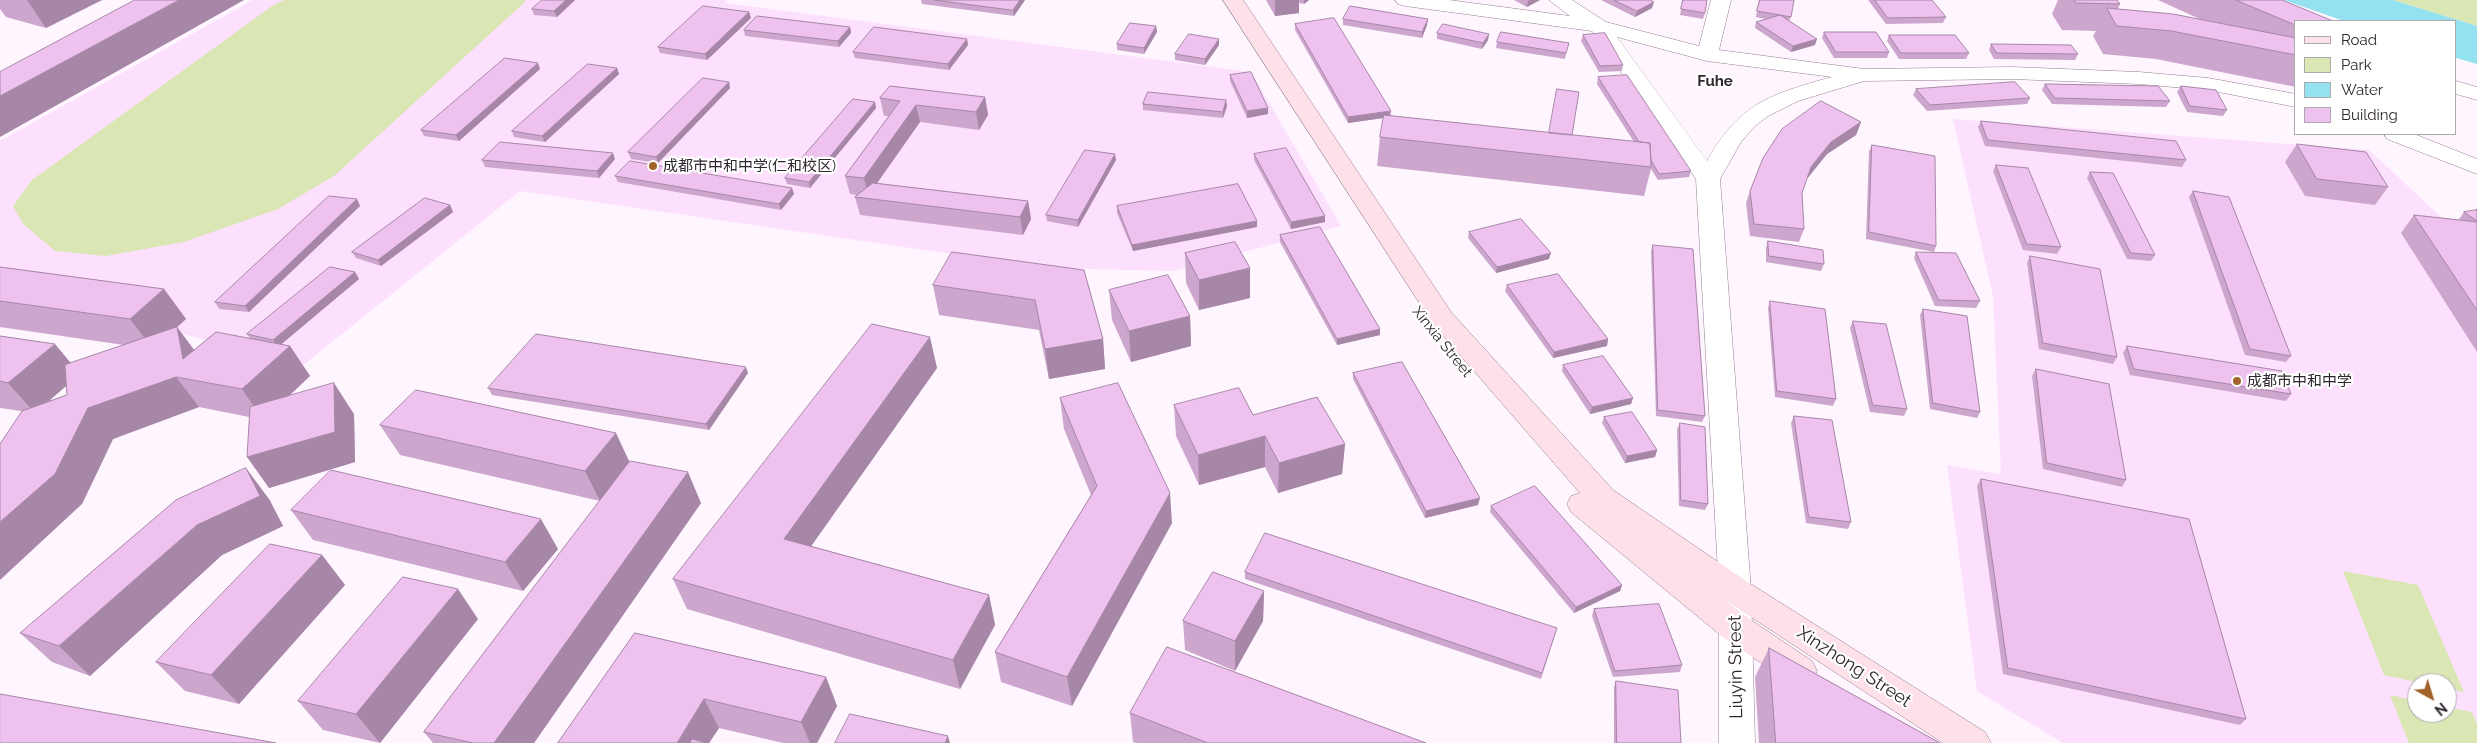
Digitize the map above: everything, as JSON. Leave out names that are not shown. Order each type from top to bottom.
[{"type":"main road","name":"Xinxia Street","points":[[1213,0],[1423,322],[1582,504],[1736,628]]},
{"type":"main road","name":"Xinxia Street","points":[[1233,0],[1442,318],[1602,498],[1735,590]]},
{"type":"main road","name":"Xinzhong Street","points":[[1735,590],[1973,743]]},
{"type":"main road","name":"Xinzhong Street","points":[[1736,628],[1824,686]]},
{"type":"street","points":[[1405,0],[1599,26],[1707,55],[1864,75],[2012,73],[2139,78],[2208,84],[2294,100]]},
{"type":"street","points":[[1559,0],[1599,26],[1708,179],[1735,133],[1753,115],[1781,100],[1864,75]]},
{"type":"street","points":[[1707,55],[1721,0]]},
{"type":"street","points":[[2457,87],[2477,94]]},
{"type":"street","points":[[2397,135],[2477,167]]},
{"type":"street","name":"Liuyin Street","points":[[1708,179],[1735,590],[1737,743]]},
{"type":"shaded area","name":"成都市中和中学(仁和校区)","points":[[253,0],[727,0],[725,3],[1251,72],[1341,226],[1173,271],[1048,268],[520,191],[302,366],[0,285],[0,141]]},
{"type":"shaded area","name":"成都市中和中学","points":[[1953,119],[2369,150],[2443,219],[2477,244],[2477,743],[2063,743],[1977,691],[1947,465],[2001,474],[1993,296]]},
{"type":"green space","points":[[284,0],[525,0],[525,2],[334,176],[278,209],[184,242],[106,256],[55,251],[23,224],[13,206],[32,180],[272,6]]},
{"type":"green space","points":[[2393,0],[2477,0],[2477,26]]},
{"type":"green space","points":[[2343,571],[2418,585],[2456,673],[2407,673],[2407,680],[2384,675]]},
{"type":"green space","points":[[2457,676],[2464,692],[2457,690]]},
{"type":"green space","points":[[2390,695],[2407,699],[2407,723],[2457,723],[2457,709],[2472,712],[2477,724],[2477,743],[2409,743]]},
{"type":"water","points":[[2284,0],[2393,0],[2477,26],[2477,64],[2457,58],[2457,20],[2341,20]]},
{"type":"building","points":[[135,0],[179,0],[0,96],[0,72]]},
{"type":"building","points":[[542,0],[566,0],[554,11],[532,9]]},
{"type":"building","points":[[935,0],[1020,0],[1013,10]]},
{"type":"building","points":[[1614,0],[1650,0],[1654,2],[1637,11]]},
{"type":"building","points":[[1683,0],[1707,0],[1705,13],[1681,9]]},
{"type":"building","points":[[1760,0],[1794,0],[1791,17],[1757,11]]},
{"type":"building","points":[[1875,0],[1932,0],[1946,17],[1888,18]]},
{"type":"building","points":[[2074,0],[2117,0],[2120,4],[2076,3]]},
{"type":"building","points":[[2236,0],[2282,0],[2331,20],[2294,20],[2294,24]]},
{"type":"building","points":[[703,6],[749,12],[705,54],[658,47]]},
{"type":"building","points":[[1350,6],[1428,19],[1422,32],[1343,19]]},
{"type":"building","points":[[2107,8],[2173,14],[2294,38],[2294,55],[2171,31],[2117,26]]},
{"type":"building","points":[[1780,15],[1817,39],[1793,46],[1756,22]]},
{"type":"building","points":[[757,16],[850,27],[838,41],[744,30]]},
{"type":"building","points":[[1334,18],[1391,111],[1348,117],[1295,24]]},
{"type":"building","points":[[1130,23],[1156,26],[1144,48],[1117,44]]},
{"type":"building","points":[[1443,24],[1489,34],[1483,43],[1437,33]]},
{"type":"building","points":[[874,27],[967,39],[948,64],[853,52]]},
{"type":"building","points":[[1501,32],[1569,43],[1566,53],[1497,42]]},
{"type":"building","points":[[1824,32],[1876,32],[1889,52],[1836,52]]},
{"type":"building","points":[[1605,33],[1623,65],[1600,66],[1583,35]]},
{"type":"building","points":[[1189,34],[1219,39],[1205,59],[1175,54]]},
{"type":"building","points":[[1889,35],[1955,35],[1969,53],[1901,53]]},
{"type":"building","points":[[1991,44],[2071,45],[2078,54],[1997,53]]},
{"type":"building","points":[[505,58],[538,63],[456,135],[421,130]]},
{"type":"building","points":[[588,64],[617,68],[542,136],[512,131]]},
{"type":"building","points":[[1251,72],[1268,108],[1247,111],[1230,75]]},
{"type":"building","points":[[1627,75],[1691,171],[1659,174],[1651,160],[1650,143],[1639,142],[1598,77]]},
{"type":"building","points":[[703,78],[729,82],[656,157],[628,152]]},
{"type":"building","points":[[2015,82],[2030,98],[1930,105],[1916,89]]},
{"type":"building","points":[[2045,84],[2158,86],[2170,101],[2055,98]]},
{"type":"building","points":[[890,86],[985,97],[976,112],[916,105],[864,178],[845,176],[900,101],[880,98]]},
{"type":"building","points":[[2181,86],[2216,90],[2227,110],[2190,106]]},
{"type":"building","points":[[1557,89],[1579,92],[1572,135],[1549,133]]},
{"type":"building","points":[[1148,92],[1226,100],[1223,112],[1143,104]]},
{"type":"building","points":[[853,99],[875,102],[809,182],[785,178]]},
{"type":"building","points":[[1821,101],[1861,122],[1831,142],[1811,167],[1802,193],[1804,229],[1754,224],[1750,191],[1763,158],[1782,129]]},
{"type":"building","points":[[1384,115],[1650,143],[1651,167],[1380,137]]},
{"type":"building","points":[[1981,121],[2176,141],[2186,160],[1988,140]]},
{"type":"building","points":[[500,142],[613,153],[597,171],[482,160]]},
{"type":"building","points":[[2297,144],[2366,152],[2388,187],[2317,179]]},
{"type":"building","points":[[1872,145],[1935,156],[1936,246],[1869,232]]},
{"type":"building","points":[[1286,148],[1325,216],[1291,222],[1254,154]]},
{"type":"building","points":[[1085,150],[1115,154],[1078,220],[1046,215]]},
{"type":"building","points":[[630,161],[792,188],[779,204],[615,176]]},
{"type":"building","points":[[1996,165],[2028,168],[2061,247],[2027,244]]},
{"type":"building","points":[[2090,172],[2113,173],[2155,255],[2131,253]]},
{"type":"building","points":[[873,183],[1028,201],[1020,217],[855,197]]},
{"type":"building","points":[[1238,184],[1257,221],[1132,245],[1117,206]]},
{"type":"building","points":[[2193,191],[2229,197],[2291,356],[2250,349]]},
{"type":"building","points":[[329,196],[357,199],[245,306],[215,302]]},
{"type":"building","points":[[425,198],[450,205],[378,260],[352,252]]},
{"type":"building","points":[[2477,210],[2477,221],[2464,212]]},
{"type":"building","points":[[2414,215],[2477,222],[2477,310]]},
{"type":"building","points":[[1521,219],[1551,253],[1497,267],[1469,232]]},
{"type":"building","points":[[1320,227],[1380,329],[1337,339],[1280,235]]},
{"type":"building","points":[[1768,241],[1823,250],[1824,264],[1769,256]]},
{"type":"building","points":[[1235,242],[1250,268],[1199,280],[1185,253]]},
{"type":"building","points":[[1653,245],[1693,249],[1705,416],[1658,410]]},
{"type":"building","points":[[952,252],[1084,270],[1103,339],[1045,349],[1035,300],[933,285]]},
{"type":"building","points":[[1916,252],[1956,253],[1980,301],[1939,300]]},
{"type":"building","points":[[2030,256],[2100,269],[2117,357],[2043,343]]},
{"type":"building","points":[[0,267],[164,289],[130,319],[0,301]]},
{"type":"building","points":[[330,267],[355,272],[273,340],[247,334]]},
{"type":"building","points":[[1558,274],[1608,339],[1554,352],[1507,285]]},
{"type":"building","points":[[1168,275],[1190,316],[1129,331],[1109,290]]},
{"type":"building","points":[[1770,301],[1825,309],[1836,399],[1777,391]]},
{"type":"building","points":[[1923,309],[1967,316],[1980,412],[1933,403]]},
{"type":"building","points":[[1853,321],[1886,324],[1907,409],[1873,405]]},
{"type":"building","points":[[872,324],[930,337],[784,539],[989,595],[953,660],[673,579]]},
{"type":"building","points":[[177,327],[183,359],[216,332],[290,346],[242,389],[176,377],[88,408],[55,474],[0,522],[0,444],[22,411],[67,395],[65,365]]},
{"type":"building","points":[[536,334],[746,367],[706,424],[488,388]]},
{"type":"building","points":[[0,336],[55,344],[8,383],[0,381]]},
{"type":"building","points":[[2127,346],[2282,371],[2291,394],[2134,369]]},
{"type":"building","points":[[1603,356],[1633,398],[1592,407],[1563,365]]},
{"type":"building","points":[[1402,362],[1480,498],[1426,511],[1353,373]]},
{"type":"building","points":[[2036,369],[2109,384],[2126,480],[2047,463]]},
{"type":"building","points":[[334,383],[335,432],[247,457],[250,407]]},
{"type":"building","points":[[1118,383],[1170,493],[1067,677],[995,652],[1097,486],[1060,398]]},
{"type":"building","points":[[1239,388],[1253,415],[1317,397],[1345,444],[1279,463],[1265,436],[1198,455],[1174,405]]},
{"type":"building","points":[[416,390],[616,433],[585,471],[380,425]]},
{"type":"building","points":[[1632,412],[1657,450],[1627,456],[1604,417]]},
{"type":"building","points":[[1794,416],[1832,420],[1851,522],[1809,517]]},
{"type":"building","points":[[1680,423],[1705,427],[1708,504],[1681,500]]},
{"type":"building","points":[[630,461],[688,472],[494,743],[473,743],[424,732]]},
{"type":"building","points":[[246,468],[260,496],[197,525],[59,646],[20,633],[176,500]]},
{"type":"building","points":[[331,470],[541,519],[505,562],[291,510]]},
{"type":"building","points":[[1981,479],[2189,519],[2246,719],[2008,668]]},
{"type":"building","points":[[1535,486],[1622,585],[1576,607],[1491,506]]},
{"type":"building","points":[[1265,533],[1557,628],[1542,673],[1245,572]]},
{"type":"building","points":[[270,544],[322,555],[211,675],[156,662]]},
{"type":"building","points":[[1213,572],[1264,591],[1235,641],[1183,621]]},
{"type":"building","points":[[403,577],[458,589],[356,714],[298,701]]},
{"type":"building","points":[[1659,604],[1682,665],[1615,671],[1594,609]]},
{"type":"building","points":[[635,633],[826,677],[801,722],[704,699],[677,743],[558,743]]},
{"type":"building","points":[[1167,647],[1426,743],[1208,743],[1130,713]]},
{"type":"building","points":[[1769,648],[1940,743],[1776,743]]},
{"type":"building","points":[[1616,681],[1678,690],[1681,743],[1617,743]]},
{"type":"building","points":[[0,694],[276,743],[0,743]]},
{"type":"building","points":[[850,714],[948,736],[945,743],[835,743]]},
{"type":"building","points":[[692,739],[707,743],[690,743]]},
{"type":"place","name":"成都市中和中学(仁和校区)","points":[[653,166]]},
{"type":"place","name":"成都市中和中学","points":[[2237,381]]},
{"type":"district","name":"Fuhe","points":[[1715,81]]}]
